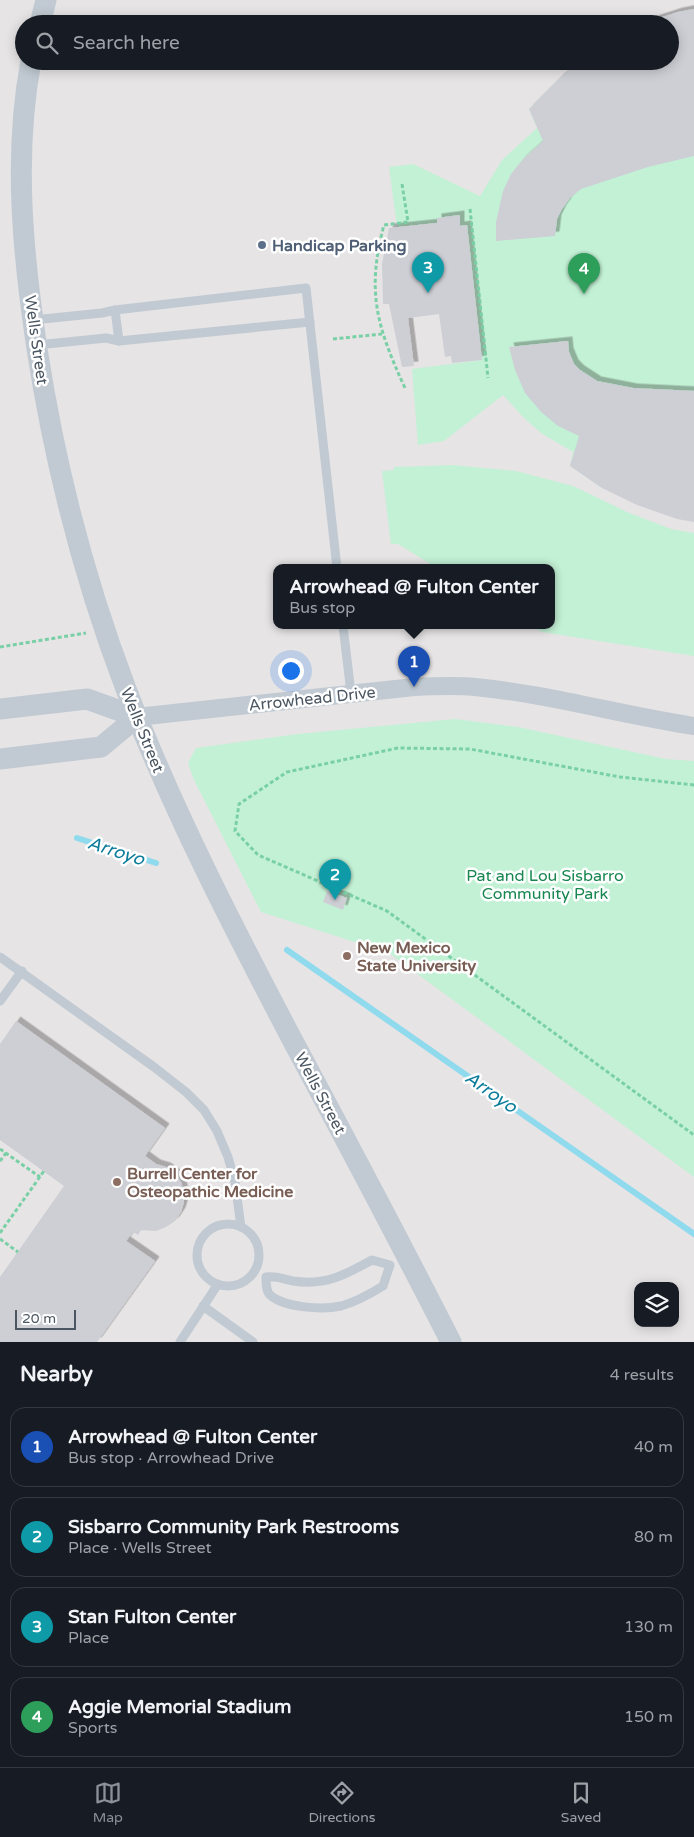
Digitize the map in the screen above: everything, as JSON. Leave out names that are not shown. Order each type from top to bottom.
[{"type":"street","points":[[42,15],[46,0]]},
{"type":"street","name":"Wells Street","points":[[30,70],[25,106],[22,175],[25,244],[33,320],[50,424],[83,563],[105,630],[137,717],[177,810],[223,907],[398,1261],[451,1342]]},
{"type":"street","name":"Arrowhead Drive","points":[[0,709],[87,699],[137,717],[414,686],[474,687],[534,695],[694,726]]},
{"type":"street","points":[[0,759],[101,747],[137,717]]},
{"type":"lane","points":[[33,320],[306,288],[337,564]]},
{"type":"lane","points":[[115,310],[119,341]]},
{"type":"lane","points":[[37,346],[106,338],[119,341],[310,322]]},
{"type":"lane","points":[[343,629],[351,693]]},
{"type":"lane","points":[[0,957],[154,1067],[186,1092],[204,1110],[217,1131],[228,1157],[236,1189],[241,1227]]},
{"type":"lane","points":[[0,1001],[22,971]]},
{"type":"lane","points":[[221,1224],[241,1227],[250,1233],[258,1252],[254,1271],[247,1279],[238,1284],[218,1284],[209,1279],[202,1272],[198,1264],[197,1253],[204,1235],[211,1228],[221,1224]]},
{"type":"lane","points":[[254,1271],[266,1277],[279,1276],[297,1281],[323,1282],[336,1278],[372,1260],[398,1261],[383,1286],[365,1297],[342,1306],[304,1308],[280,1300],[270,1295],[267,1289],[266,1277]]},
{"type":"lane","points":[[180,1342],[218,1284]]},
{"type":"lane","points":[[204,1306],[253,1342]]},
{"type":"path","points":[[402,184],[408,222],[384,225],[378,246],[375,269],[375,299],[382,334],[405,388]]},
{"type":"path","points":[[470,209],[488,378]]},
{"type":"path","points":[[333,339],[382,334]]},
{"type":"path","points":[[0,647],[105,630]]},
{"type":"path","points":[[694,786],[620,777],[470,749],[398,748],[288,772],[239,804],[235,831],[258,855],[387,912],[694,1135]]},
{"type":"path","points":[[0,1148],[40,1177]]},
{"type":"path","points":[[0,1161],[6,1153]]},
{"type":"path","points":[[0,1233],[44,1171]]},
{"type":"path","points":[[0,1239],[18,1252]]},
{"type":"shaded area","name":"New Mexico State University","points":[[0,0],[694,0],[694,1342],[0,1342]]},
{"type":"green space","points":[[694,9],[694,522],[602,488],[570,466],[573,452],[541,433],[503,395],[444,441],[418,445],[412,369],[482,360],[460,226],[460,216],[437,223],[397,227],[389,167],[413,164],[480,196],[502,160],[537,128],[529,109],[570,70],[679,70],[679,15],[669,15]]},
{"type":"green space","points":[[453,465],[516,471],[573,486],[627,512],[671,529],[694,533],[694,656],[542,632],[537,629],[555,629],[555,564],[430,564],[398,544],[391,544],[382,471],[394,470],[394,467]]},
{"type":"green space","name":"Pat and Lou Sisbarro Community Park","points":[[455,719],[518,727],[666,759],[694,761],[694,1177],[389,953],[261,912],[194,780],[188,763],[196,748],[298,734]]},
{"type":"building","points":[[694,9],[694,156],[648,167],[581,189],[570,198],[562,209],[557,219],[555,236],[496,241],[496,222],[503,191],[511,174],[523,159],[543,141],[529,109],[570,70],[679,70],[679,15],[669,15]]},
{"type":"building","points":[[460,215],[460,226],[467,225],[482,360],[452,363],[451,356],[445,357],[439,314],[408,318],[414,366],[402,367],[389,304],[383,304],[382,264],[389,228],[437,223],[437,218]]},
{"type":"building","points":[[568,341],[569,352],[574,364],[597,381],[633,388],[694,391],[694,522],[677,519],[637,505],[602,488],[570,466],[579,436],[558,426],[541,412],[525,393],[515,370],[509,347]]},
{"type":"building","points":[[327,891],[347,898],[343,910],[323,902]]},
{"type":"building","name":"Burrell Center for Osteopathic Medicine","points":[[16,1021],[165,1128],[145,1156],[156,1164],[166,1167],[175,1173],[181,1182],[184,1192],[181,1212],[175,1221],[156,1231],[141,1230],[138,1235],[133,1232],[126,1241],[155,1261],[97,1342],[0,1342],[0,1277],[64,1186],[0,1140],[0,1044]]},
{"type":"waterway","name":"Arroyo","points":[[77,838],[156,863]]},
{"type":"waterway","name":"Arroyo","points":[[287,950],[694,1234]]},
{"type":"place","name":"Handicap Parking","points":[[262,245]]},
{"type":"place","name":"Stan Fulton Center","points":[[428,293]]},
{"type":"place","name":"Aggie Memorial Stadium","points":[[584,294]]},
{"type":"place","name":"Arrowhead @ Fulton Center","points":[[414,687]]},
{"type":"place","name":"Sisbarro Community Park Restrooms","points":[[335,900]]},
{"type":"place","name":"New Mexico State University","points":[[347,956]]},
{"type":"place","name":"Burrell Center for Osteopathic Medicine","points":[[117,1182]]}]
